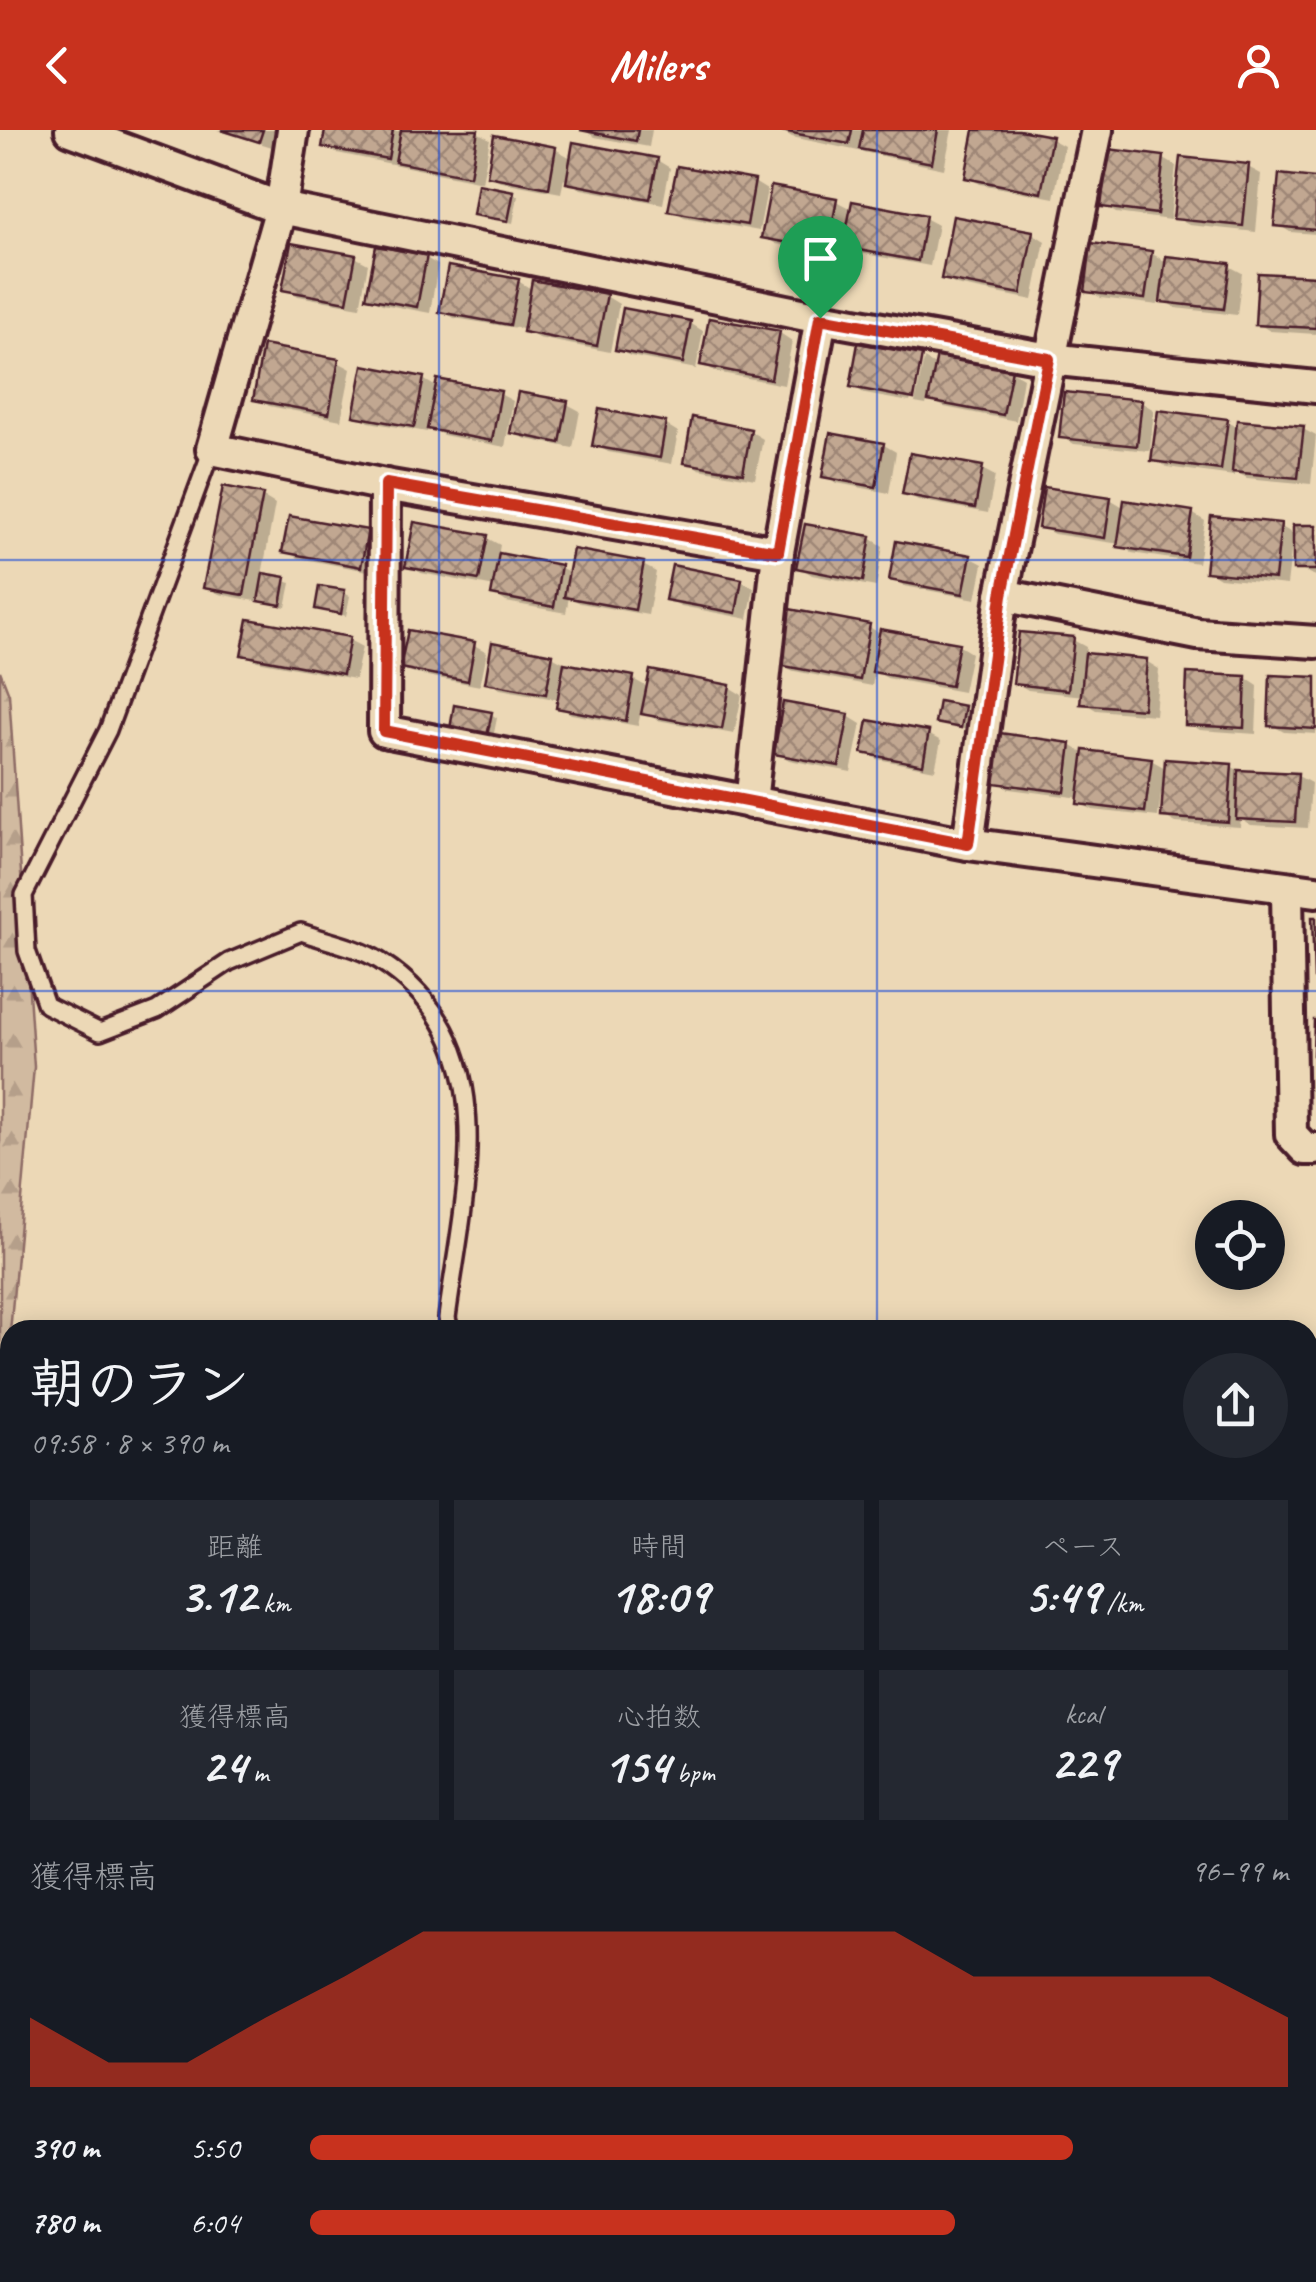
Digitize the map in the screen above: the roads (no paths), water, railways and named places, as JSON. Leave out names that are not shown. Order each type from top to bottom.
[{"type":"street","points":[[71,130],[281,208],[820,318],[1049,359],[1316,387]]},
{"type":"street","points":[[293,130],[281,208],[212,450],[778,552]]},
{"type":"street","points":[[968,844],[1002,595],[1097,130]]},
{"type":"street","points":[[751,803],[778,552],[820,318]]},
{"type":"street","points":[[386,484],[384,731],[968,844],[1301,891],[1291,1134],[1305,1149],[1316,1149]]},
{"type":"street","points":[[1002,595],[1198,634],[1316,642]]},
{"type":"lane","points":[[212,450],[108,730],[24,895],[27,951],[46,1005],[100,1032],[157,1010],[229,962],[301,932],[379,960],[432,1008],[462,1065],[471,1127],[448,1320]]}]
